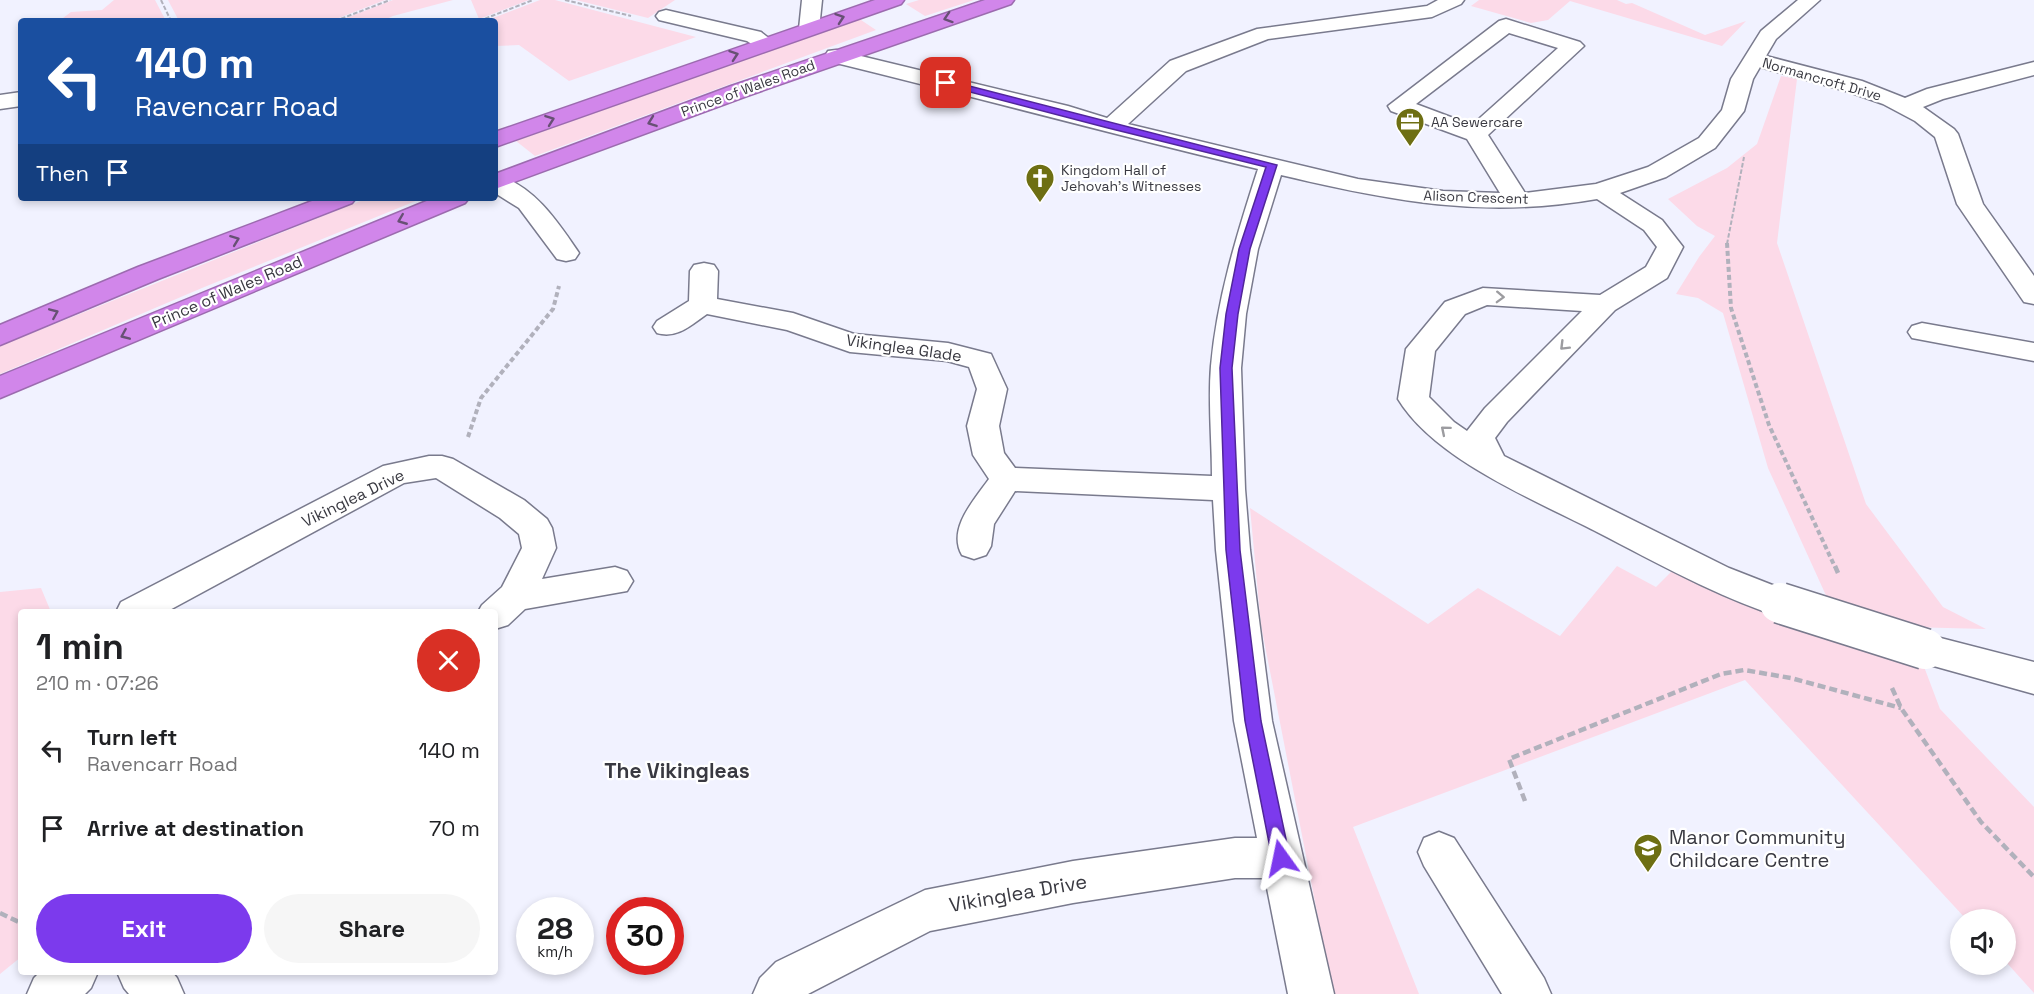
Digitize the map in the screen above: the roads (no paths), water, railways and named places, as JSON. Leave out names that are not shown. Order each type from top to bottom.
[{"type":"highway","points":[[498,139],[894,0]]},
{"type":"highway","name":"Prince of Wales Road","points":[[498,181],[836,56],[1004,0]]},
{"type":"highway","points":[[0,336],[148,273],[335,201]]},
{"type":"highway","name":"Prince of Wales Road","points":[[0,388],[449,201]]},
{"type":"street","points":[[809,29],[812,0]]},
{"type":"street","points":[[1112,126],[1178,66],[1264,33],[1432,11],[1454,0]]},
{"type":"street","name":"Alison Crescent","points":[[836,56],[1358,186],[1443,199],[1518,201],[1601,191],[1657,172],[1707,143],[1733,111],[1742,79],[1768,35],[1810,0]]},
{"type":"street","points":[[666,15],[754,36],[765,44]]},
{"type":"street","points":[[1476,134],[1573,46],[1506,25],[1399,106],[1476,134],[1518,201]]},
{"type":"street","name":"Normancroft Drive","points":[[1754,59],[1854,86],[1904,106],[1923,116],[1946,134],[1970,204],[2034,296]]},
{"type":"street","points":[[1904,106],[1935,94],[2034,68]]},
{"type":"street","points":[[0,102],[18,99]]},
{"type":"street","points":[[1272,165],[1245,249],[1232,314],[1226,368],[1229,489],[1233,550],[1253,721],[1311,994]]},
{"type":"street","points":[[498,184],[528,203],[566,253]]},
{"type":"street","points":[[1492,464],[1479,437],[1496,415],[1605,304],[1658,272],[1670,247],[1653,225],[1601,191]]},
{"type":"street","points":[[667,327],[703,305],[704,271]]},
{"type":"street","points":[[1605,304],[1483,296],[1455,309],[1421,349],[1413,399],[1443,430],[1492,464],[1717,578],[1780,603],[1925,649],[2034,678]]},
{"type":"street","name":"Vikinglea Glade","points":[[703,305],[793,322],[850,343],[948,351],[981,361],[992,389],[983,426],[989,455],[1006,479]]},
{"type":"street","points":[[1922,331],[2034,352]]},
{"type":"street","name":"Vikinglea Drive","points":[[140,609],[394,474],[421,466],[442,467],[512,509],[535,528],[539,548],[505,606]]},
{"type":"street","points":[[974,546],[977,523],[1006,479],[1229,489]]},
{"type":"street","name":"Vikinglea Drive","points":[[505,606],[615,581]]},
{"type":"street","points":[[1439,852],[1527,994]]},
{"type":"street","name":"Vikinglea Drive","points":[[776,994],[792,978],[925,910],[1073,882],[1223,860],[1281,858]]},
{"type":"street","points":[[50,994],[72,975]]},
{"type":"street","points":[[143,975],[161,994]]},
{"type":"place","name":"AA Sewercare","points":[[1410,148]]},
{"type":"place","name":"Kingdom Hall of Jehovah's Witnesses","points":[[1040,204]]},
{"type":"place","name":"Manor Community Childcare Centre","points":[[1648,874]]},
{"type":"district","name":"The Vikingleas","points":[[677,770]]}]
